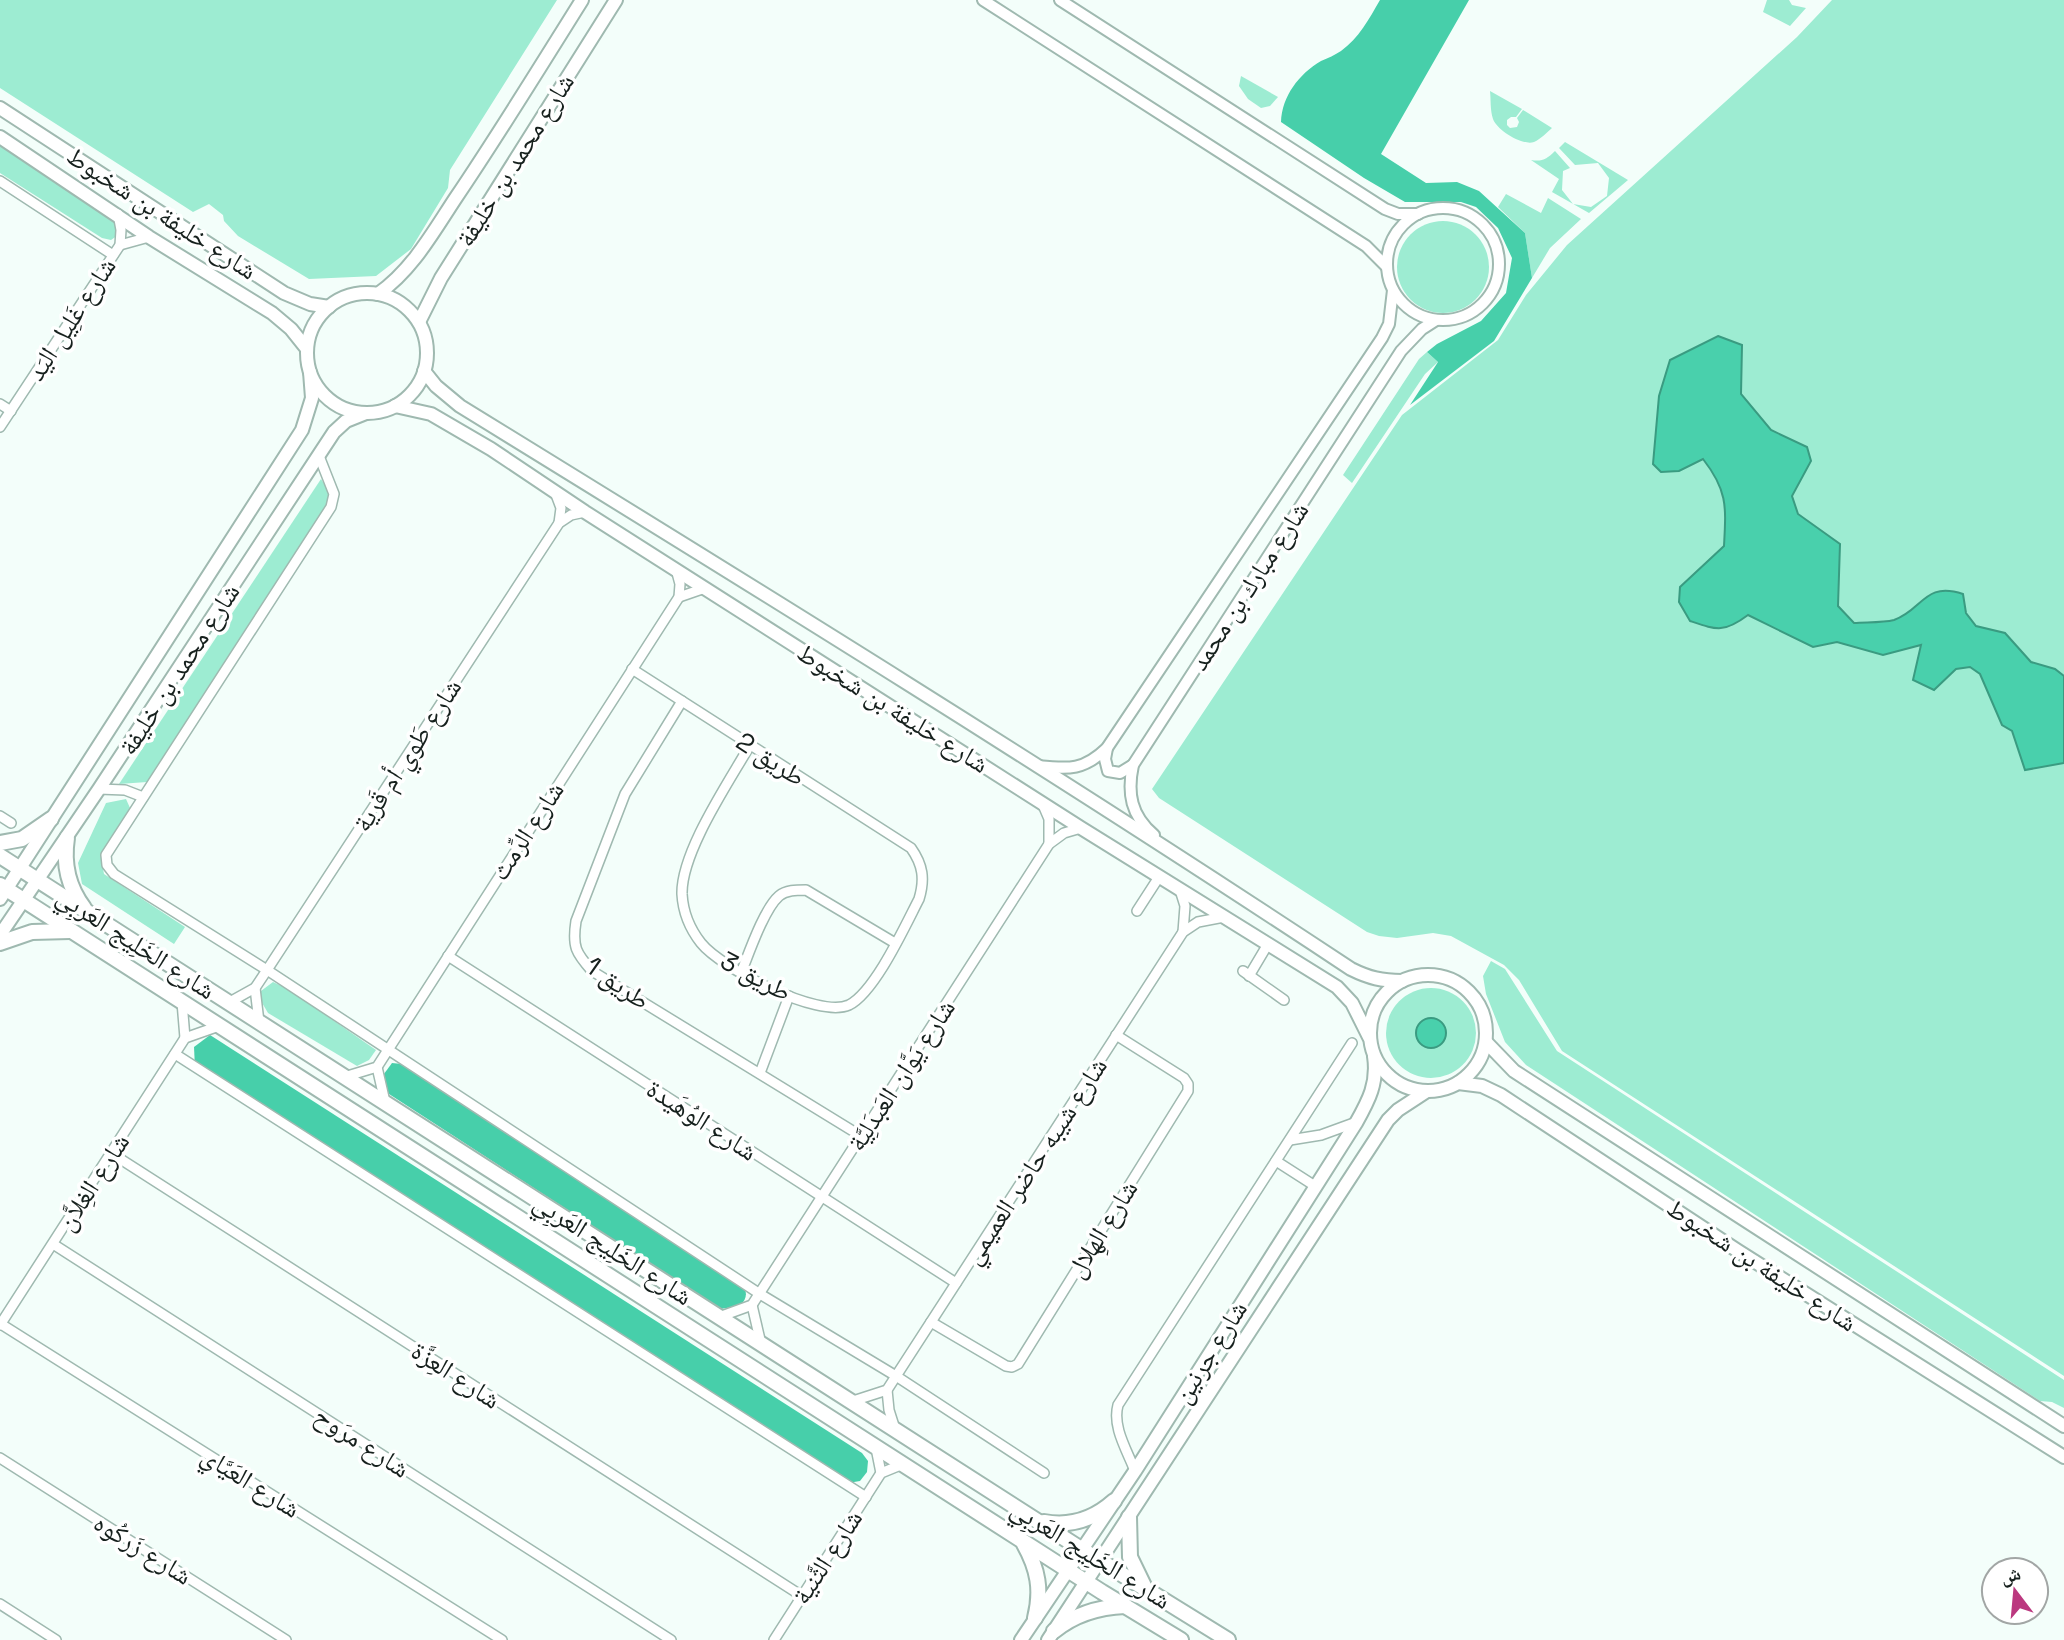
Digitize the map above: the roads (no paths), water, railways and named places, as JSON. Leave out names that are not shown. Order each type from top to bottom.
[{"type":"highway","points":[[0,843],[22,839],[51,819]]},
{"type":"highway","points":[[67,838],[65,856],[68,875],[76,896],[90,914]]},
{"type":"highway","name":"شارع الخَلِيج العَربِي","points":[[0,856],[1081,1549],[1228,1640]]},
{"type":"highway","name":"شارع الخَلِيج العَربِي","points":[[2,891],[23,900],[1086,1582],[1181,1640]]},
{"type":"highway","points":[[0,943],[32,932],[70,932]]},
{"type":"highway","points":[[1040,1522],[1062,1524],[1084,1520],[1114,1501]]},
{"type":"highway","points":[[1129,1517],[1130,1557],[1136,1574],[1146,1589]]},
{"type":"highway","points":[[1022,1540],[1038,1577],[1039,1597],[1035,1618]]},
{"type":"highway","points":[[1051,1636],[1071,1619],[1091,1611],[1125,1606]]},
{"type":"main road","name":"شارع محمد بن خليفة","points":[[378,294],[397,280],[412,263],[475,170],[582,0]]},
{"type":"main road","name":"شارع محمد بن خليفة","points":[[419,322],[441,278],[615,0]]},
{"type":"main road","name":"شارع خليفة بن شخبوط","points":[[0,108],[284,293],[310,304],[329,307]]},
{"type":"main road","name":"شارع خليفة بن شخبوط","points":[[0,138],[149,237],[272,313],[291,329],[307,349]]},
{"type":"main road","points":[[360,293],[378,294],[401,304],[419,322],[427,354],[424,372],[417,386],[394,406],[366,413],[348,410],[331,401],[318,388],[310,372],[307,349],[310,333],[317,319],[329,307],[344,298],[360,293]]},
{"type":"main road","name":"شارع محمد بن خليفة","points":[[2,891],[19,869],[302,430],[312,398],[310,372]]},
{"type":"main road","name":"شارع خليفة بن شخبوط","points":[[424,372],[460,406],[748,583],[1181,857],[1351,970],[1368,978],[1402,981]]},
{"type":"main road","name":"شارع خليفة بن شخبوط","points":[[394,406],[431,414],[491,449],[585,512],[1337,987],[1352,1003],[1369,1037]]},
{"type":"main road","name":"شارع محمد بن خليفة","points":[[0,935],[67,838],[334,432],[346,421],[366,413]]},
{"type":"main road","points":[[1420,975],[1440,976],[1458,983],[1471,994],[1480,1008],[1486,1024],[1486,1042],[1471,1072],[1458,1083],[1427,1091],[1410,1088],[1395,1081],[1382,1070],[1374,1056],[1369,1037],[1371,1020],[1377,1004],[1388,991],[1402,981],[1420,975]]},
{"type":"main road","name":"شارع خليفة بن شخبوط","points":[[1486,1042],[1514,1072],[2064,1426]]},
{"type":"main road","name":"شارع جرنين","points":[[1021,1640],[1135,1471],[1356,1123],[1375,1085],[1374,1056]]},
{"type":"main road","name":"شارع خليفة بن شخبوط","points":[[1458,1083],[1482,1086],[1501,1095],[1738,1251],[2064,1457]]},
{"type":"main road","name":"شارع جرنين","points":[[1051,1636],[1388,1120],[1427,1091]]},
{"type":"street","points":[[983,0],[1344,231],[1373,252],[1387,267]]},
{"type":"street","points":[[1060,0],[1385,209],[1404,215],[1436,208],[1455,209],[1473,216],[1487,229],[1497,245],[1500,264],[1497,283],[1488,299],[1473,312],[1455,319],[1436,320],[1419,315],[1404,305],[1393,290],[1387,267],[1388,251],[1394,236],[1405,223],[1418,214]]},
{"type":"street","points":[[0,181],[113,255]]},
{"type":"street","name":"شارع غَلِيل اليَد","points":[[0,427],[120,245],[118,215]]},
{"type":"street","name":"شارع غَلِيل اليَد","points":[[120,245],[149,237]]},
{"type":"street","name":"شارع مبارك بن محمد","points":[[1035,766],[1079,767],[1094,761],[1107,748],[1377,347],[1390,324],[1393,290]]},
{"type":"street","name":"شارع مبارك بن محمد","points":[[1133,765],[1401,351],[1422,329],[1436,320]]},
{"type":"street","points":[[0,404],[11,411]]},
{"type":"street","points":[[319,456],[334,494],[331,507],[106,855],[107,865],[114,874],[267,970],[760,1294],[896,1377],[1044,1473]]},
{"type":"street","points":[[555,492],[561,508],[559,523]]},
{"type":"street","points":[[559,523],[572,515],[585,512]]},
{"type":"street","name":"شارع طَوي أم قَرية","points":[[228,1003],[254,988],[267,970],[559,523]]},
{"type":"street","points":[[675,568],[680,584],[679,597],[705,588]]},
{"type":"street","name":"شارع الرِّمث","points":[[377,1067],[679,597]]},
{"type":"street","name":"طريق 2","points":[[632,669],[911,848]]},
{"type":"street","name":"طريق 1","points":[[682,701],[625,794],[576,921],[573,937],[576,953],[592,971],[861,1136]]},
{"type":"street","name":"طريق 3","points":[[750,745],[699,836],[687,866],[682,892],[685,912],[692,930],[702,945],[717,958],[789,996],[816,1005],[836,1008],[848,1005],[871,985],[919,899],[923,885],[919,859],[911,848]]},
{"type":"street","points":[[1107,748],[1105,759],[1108,771],[1120,773],[1133,765]]},
{"type":"street","points":[[1133,765],[1129,784],[1137,817],[1147,829],[1181,857]]},
{"type":"street","points":[[99,789],[125,790],[143,797]]},
{"type":"street","points":[[1042,802],[1049,819],[1049,844]]},
{"type":"street","points":[[0,816],[11,822]]},
{"type":"street","points":[[1049,844],[1064,833],[1082,828]]},
{"type":"street","name":"شارع يَوَّان العَبدَلِيَّة","points":[[752,1305],[1049,844]]},
{"type":"street","points":[[1137,911],[1159,877]]},
{"type":"street","points":[[741,972],[764,918],[778,896],[792,890],[806,890],[895,943]]},
{"type":"street","points":[[1180,890],[1185,906],[1183,932]]},
{"type":"street","points":[[1183,932],[1207,919],[1226,918]]},
{"type":"street","name":"شارع شيبه حاضر العميمي","points":[[887,1390],[1183,932]]},
{"type":"street","points":[[1268,944],[1246,974],[1284,1000]]},
{"type":"street","name":"شارع الوُهَيدة","points":[[448,956],[956,1283]]},
{"type":"street","points":[[254,988],[259,1022]]},
{"type":"street","points":[[760,1073],[789,996]]},
{"type":"street","points":[[182,1002],[185,1038],[219,1026]]},
{"type":"street","name":"شارع الهِلال","points":[[931,1322],[1006,1366],[1012,1367],[1018,1363],[1188,1091],[1184,1078],[1116,1035]]},
{"type":"street","name":"شارع الغِلاَّن","points":[[0,1325],[185,1038]]},
{"type":"street","points":[[1135,1471],[1116,1424],[1118,1405],[1352,1043]]},
{"type":"street","points":[[175,1054],[866,1497]]},
{"type":"street","points":[[344,1077],[377,1067],[385,1103]]},
{"type":"street","points":[[1304,1117],[1313,1131],[1321,1135]]},
{"type":"street","points":[[1290,1140],[1321,1135],[1356,1123]]},
{"type":"street","name":"شارع العِزَّة","points":[[111,1153],[802,1596]]},
{"type":"street","points":[[1276,1161],[1315,1186]]},
{"type":"street","name":"شارع مرَوح","points":[[52,1244],[671,1640]]},
{"type":"street","points":[[719,1317],[752,1305],[761,1344]]},
{"type":"street","name":"شارع العَيَّاي","points":[[0,1325],[502,1640]]},
{"type":"street","points":[[851,1402],[887,1390],[895,1430]]},
{"type":"street","points":[[876,1446],[881,1473],[904,1464]]},
{"type":"street","name":"شارع زَركُوه","points":[[0,1458],[286,1640]]},
{"type":"street","name":"شارع الثَّنية","points":[[774,1640],[881,1473]]},
{"type":"street","points":[[0,1604],[56,1640]]}]
